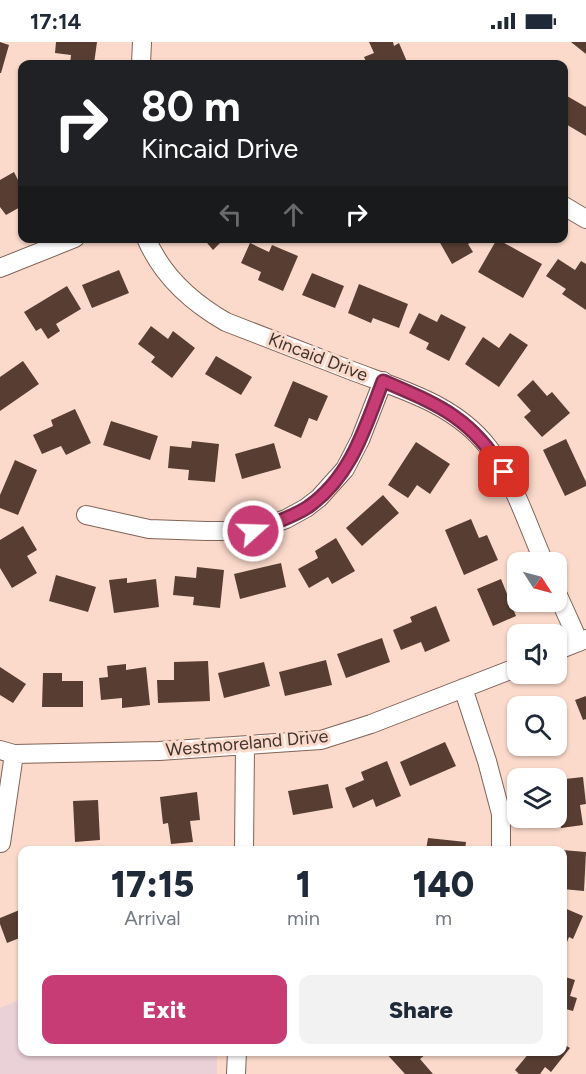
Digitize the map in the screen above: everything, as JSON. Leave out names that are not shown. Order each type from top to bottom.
[{"type":"street","points":[[141,60],[142,42]]},
{"type":"street","points":[[568,208],[586,219]]},
{"type":"street","points":[[0,268],[62,243]]},
{"type":"street","name":"Kincaid Drive","points":[[148,243],[166,273],[186,294],[226,322],[383,381],[436,404],[464,422],[486,445],[504,472],[540,552]]},
{"type":"street","points":[[86,515],[149,529],[206,531],[253,531],[286,519],[320,498],[345,469],[360,441],[383,381]]},
{"type":"street","points":[[567,612],[582,641],[567,647]]},
{"type":"street","name":"Westmoreland Drive","points":[[7,752],[159,751],[321,740],[371,724],[507,671]]},
{"type":"street","points":[[463,688],[487,761],[501,814],[501,846]]},
{"type":"street","points":[[244,846],[245,746]]},
{"type":"street","points":[[1,843],[7,752]]},
{"type":"street","points":[[236,1074],[237,1056]]},
{"type":"shaded area","points":[[18,1001],[18,1056],[217,1056],[217,1074],[0,1074],[0,1008]]},
{"type":"building","points":[[0,42],[9,45],[1,73],[0,73]]},
{"type":"building","points":[[56,42],[97,42],[95,60],[70,60],[71,55],[55,53]]},
{"type":"building","points":[[369,42],[393,42],[394,46],[399,43],[406,60],[365,60],[364,57],[374,53]]},
{"type":"building","points":[[571,42],[586,42],[586,54]]},
{"type":"building","points":[[568,97],[586,107],[586,136],[568,125]]},
{"type":"building","points":[[14,172],[18,180],[18,208],[6,215],[0,207],[0,180]]},
{"type":"building","points":[[207,243],[220,243],[213,250]]},
{"type":"building","points":[[250,243],[269,252],[272,245],[298,256],[283,291],[258,280],[261,272],[241,263]]},
{"type":"building","points":[[440,243],[470,243],[468,244],[473,252],[452,264]]},
{"type":"building","points":[[495,243],[504,243],[542,264],[523,298],[478,272]]},
{"type":"building","points":[[558,259],[575,270],[581,261],[586,264],[586,310],[562,294],[566,289],[546,276]]},
{"type":"building","points":[[119,270],[129,293],[92,308],[82,285]]},
{"type":"building","points":[[312,273],[344,286],[335,308],[302,295]]},
{"type":"building","points":[[359,284],[408,304],[399,328],[373,318],[371,323],[348,313]]},
{"type":"building","points":[[67,286],[81,309],[56,324],[60,331],[48,339],[41,328],[36,331],[24,312]]},
{"type":"building","points":[[419,313],[437,322],[441,314],[466,327],[449,361],[426,349],[429,343],[409,333]]},
{"type":"building","points":[[151,326],[168,339],[173,331],[195,348],[172,378],[151,362],[155,357],[138,344]]},
{"type":"building","points":[[510,333],[528,345],[499,387],[465,364],[483,337],[499,348]]},
{"type":"building","points":[[216,356],[252,377],[241,395],[205,374]]},
{"type":"building","points":[[23,361],[39,384],[0,411],[0,377]]},
{"type":"building","points":[[533,380],[547,396],[552,392],[570,413],[542,437],[524,417],[531,411],[517,395]]},
{"type":"building","points":[[293,381],[328,396],[317,421],[309,418],[301,438],[274,426]]},
{"type":"building","points":[[75,409],[91,443],[66,455],[61,446],[42,454],[33,435],[53,426],[51,420]]},
{"type":"building","points":[[111,421],[158,436],[150,460],[103,445]]},
{"type":"building","points":[[566,439],[586,486],[565,496],[543,450]]},
{"type":"building","points":[[192,441],[219,444],[215,482],[188,480],[189,470],[168,468],[170,446],[191,448]]},
{"type":"building","points":[[416,442],[450,464],[430,494],[417,485],[408,498],[388,485]]},
{"type":"building","points":[[274,443],[281,468],[242,479],[235,454]]},
{"type":"building","points":[[15,460],[37,470],[18,515],[0,508],[0,495]]},
{"type":"building","points":[[383,495],[399,513],[362,546],[346,528]]},
{"type":"building","points":[[471,519],[479,538],[487,535],[498,560],[464,575],[445,530]]},
{"type":"building","points":[[23,526],[37,550],[27,556],[37,573],[12,588],[0,568],[0,540]]},
{"type":"building","points":[[336,538],[355,571],[332,584],[328,577],[309,588],[298,569],[318,558],[315,551]]},
{"type":"building","points":[[281,563],[286,587],[240,599],[234,574]]},
{"type":"building","points":[[197,567],[224,570],[220,608],[193,605],[194,597],[173,595],[175,576],[196,578]]},
{"type":"building","points":[[56,575],[96,587],[88,612],[49,601]]},
{"type":"building","points":[[127,578],[127,583],[156,579],[159,607],[114,613],[109,580]]},
{"type":"building","points":[[501,579],[507,594],[507,612],[514,612],[516,616],[493,626],[477,589]]},
{"type":"building","points":[[436,606],[450,641],[425,652],[421,642],[401,650],[393,630],[412,622],[410,617]]},
{"type":"building","points":[[382,638],[390,662],[346,678],[337,654]]},
{"type":"building","points":[[326,660],[332,685],[285,696],[279,672]]},
{"type":"building","points":[[208,661],[210,701],[158,703],[157,680],[174,680],[174,662]]},
{"type":"building","points":[[264,662],[270,686],[224,698],[218,673]]},
{"type":"building","points":[[126,664],[126,670],[146,667],[150,705],[122,708],[122,698],[101,700],[99,678],[108,677],[107,666]]},
{"type":"building","points":[[0,667],[26,684],[13,703],[0,695]]},
{"type":"building","points":[[43,673],[62,673],[62,681],[83,681],[83,707],[42,707]]},
{"type":"building","points":[[586,696],[586,719],[583,720],[575,700]]},
{"type":"building","points":[[445,742],[456,766],[410,786],[400,762]]},
{"type":"building","points":[[387,761],[401,796],[376,807],[373,799],[353,808],[345,788],[364,780],[361,772]]},
{"type":"building","points":[[583,777],[586,804],[580,805],[583,825],[567,827],[567,779]]},
{"type":"building","points":[[328,784],[333,808],[293,815],[288,791]]},
{"type":"building","points":[[197,792],[200,820],[190,821],[193,842],[171,844],[168,823],[163,824],[160,797]]},
{"type":"building","points":[[98,800],[100,840],[75,842],[73,801]]},
{"type":"building","points":[[428,838],[466,842],[466,846],[427,846]]},
{"type":"building","points":[[567,850],[586,852],[584,891],[567,889]]},
{"type":"building","points":[[567,909],[583,916],[573,939],[569,937],[567,942]]},
{"type":"building","points":[[18,911],[18,939],[7,943],[0,918]]},
{"type":"building","points":[[567,978],[575,980],[570,996],[577,998],[573,1011],[567,1009]]},
{"type":"building","points":[[389,1056],[424,1056],[420,1059],[433,1074],[405,1074]]},
{"type":"building","points":[[527,1056],[564,1056],[551,1072],[545,1067],[540,1074],[519,1074],[515,1070]]},
{"type":"route","points":[[253,531],[286,519],[306,508],[335,483],[360,441],[383,381],[436,404],[458,418],[486,445],[504,472]]}]
